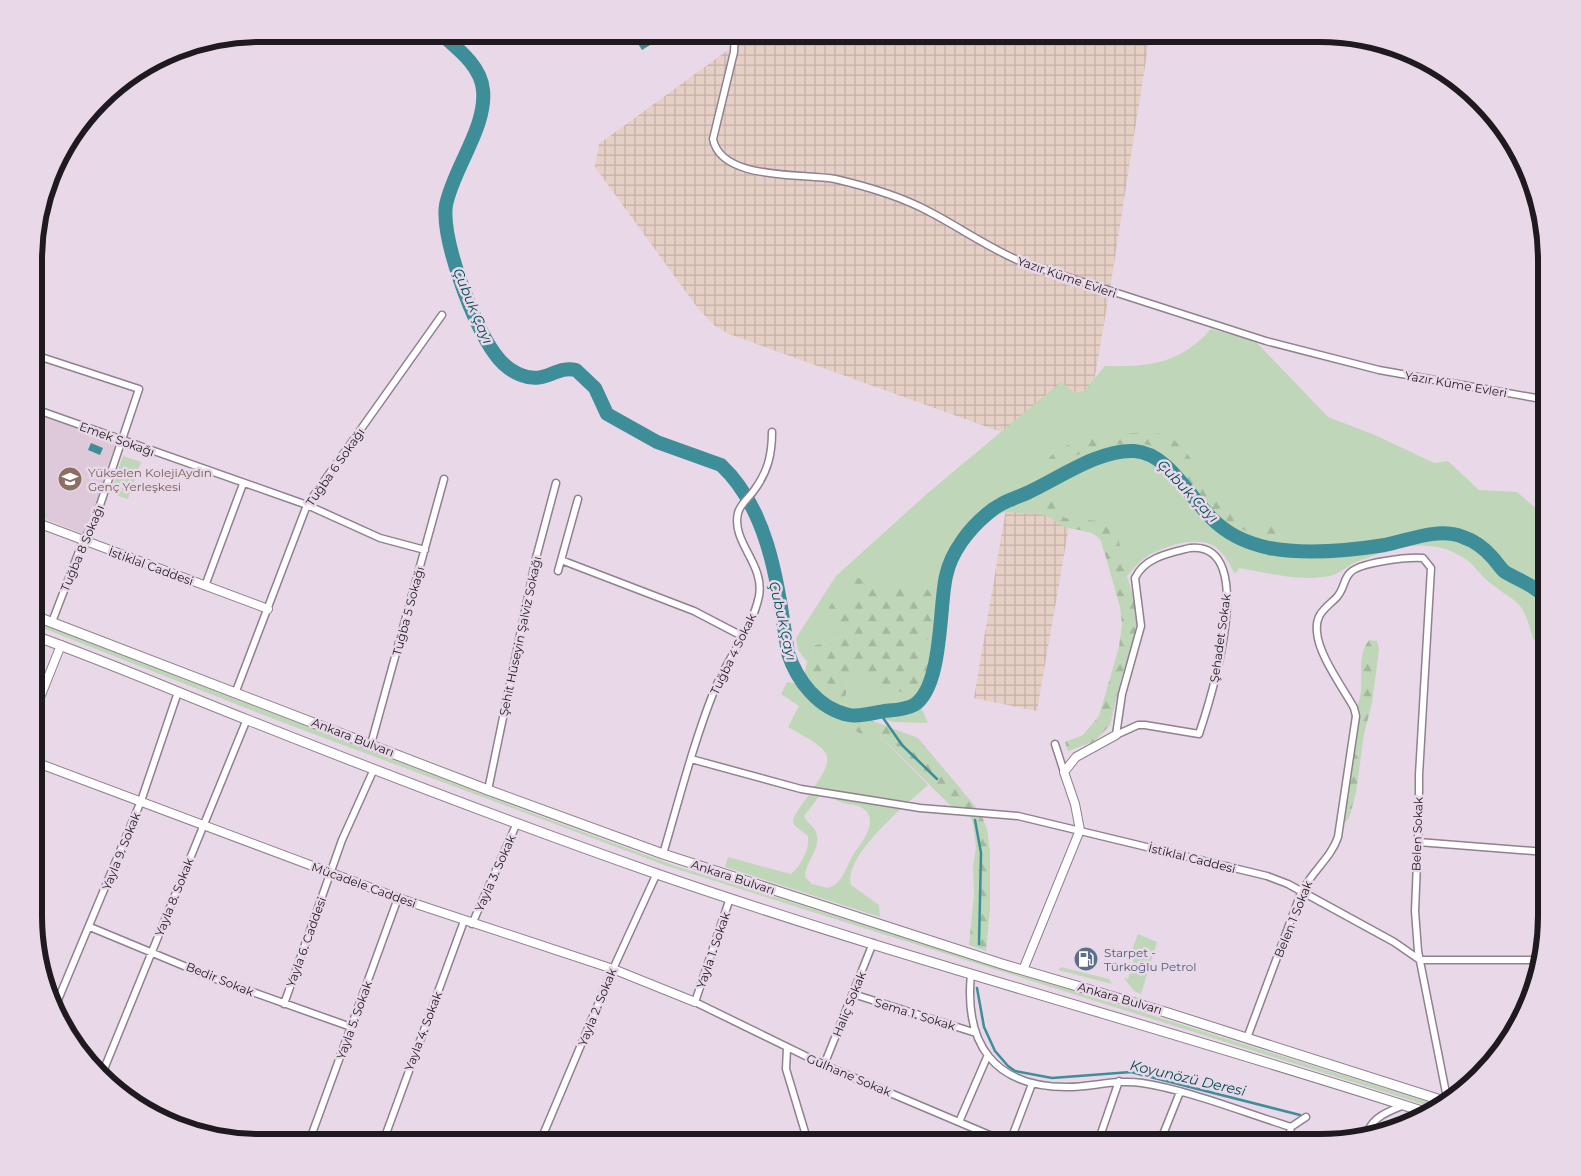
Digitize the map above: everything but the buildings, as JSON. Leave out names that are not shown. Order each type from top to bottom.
[{"type":"main road","name":"Ankara Bulvarı","points":[[42,618],[236,691],[488,790],[664,854],[1023,970],[1441,1097]]},
{"type":"main road","name":"Ankara Bulvarı","points":[[42,639],[374,769],[657,874],[971,974],[1243,1054],[1419,1110]]},
{"type":"street","name":"Yazır Küme Evleri","points":[[735,42],[734,52],[713,139],[718,152],[735,164],[773,173],[836,180],[908,201],[928,210],[998,252],[1024,263],[1266,342],[1379,370],[1538,398]]},
{"type":"street","name":"Tuğba 6 Sokağı","points":[[236,691],[307,505],[442,315]]},
{"type":"street","name":"Tuğba 8 Sokağı","points":[[42,356],[139,389],[94,523],[83,541],[52,622]]},
{"type":"street","name":"Emek Sokağı","points":[[42,412],[307,505],[362,531],[425,550]]},
{"type":"street","name":"Tuğba 4 Sokak","points":[[664,854],[691,759],[716,686],[757,603],[760,582],[758,570],[739,529],[738,512],[756,488],[771,459],[772,432]]},
{"type":"street","name":"Tuğba 5 Sokağı","points":[[371,744],[444,479]]},
{"type":"street","name":"Şehit Hüseyin Şalviz Sokağı","points":[[488,790],[536,558],[556,482]]},
{"type":"street","points":[[205,586],[243,484]]},
{"type":"street","points":[[558,571],[578,498]]},
{"type":"street","name":"İstiklal Caddesi","points":[[42,525],[268,609]]},
{"type":"street","name":"Şehadet Sokak","points":[[1198,548],[1211,553],[1224,569],[1227,596],[1223,638],[1214,686],[1199,734],[1138,725],[1116,735],[1122,694],[1140,626],[1140,609],[1135,586],[1138,573],[1156,558],[1198,548]]},
{"type":"street","name":"Belen 1 Sokak","points":[[1247,1038],[1301,893],[1309,877],[1331,853],[1338,837],[1356,716],[1354,708],[1319,642],[1317,620],[1322,610],[1340,593],[1348,575],[1359,566],[1423,558],[1431,568]]},
{"type":"street","points":[[561,560],[694,611],[742,636]]},
{"type":"street","name":"Belen Sokak","points":[[1431,568],[1418,774],[1415,911],[1420,960],[1445,1094]]},
{"type":"street","points":[[42,692],[60,645]]},
{"type":"street","name":"Yayla 9. Sokak","points":[[59,998],[141,801],[178,692]]},
{"type":"street","name":"Yayla 8. Sokak","points":[[104,1068],[247,720]]},
{"type":"street","points":[[1064,772],[1076,758],[1116,735]]},
{"type":"street","points":[[1023,970],[1080,830],[1075,804],[1055,744]]},
{"type":"street","name":"İstiklal Caddesi","points":[[691,759],[801,789],[920,808],[1018,816],[1267,876],[1394,942],[1420,960]]},
{"type":"street","name":"Mücadele Caddesi","points":[[42,765],[398,898],[613,970],[695,1002]]},
{"type":"street","name":"Yayla 6. Caddesi","points":[[284,1004],[342,840],[374,769]]},
{"type":"street","name":"Yayla 3. Sokak","points":[[468,922],[517,823]]},
{"type":"street","points":[[1418,842],[1538,851]]},
{"type":"street","name":"Yayla 2. Sokak","points":[[543,1134],[613,970],[657,874]]},
{"type":"street","name":"Yayla 5. Sokak","points":[[312,1134],[398,898]]},
{"type":"street","name":"Yayla 1. Sokak","points":[[695,1002],[730,898]]},
{"type":"street","name":"Yayla 4. Sokak","points":[[386,1134],[468,922]]},
{"type":"street","name":"Bedir Sokak","points":[[90,927],[284,1004],[351,1027]]},
{"type":"street","name":"Haliç Sokak","points":[[824,1065],[873,943]]},
{"type":"street","points":[[1420,960],[1534,960]]},
{"type":"street","name":"Sema 1. Sokak","points":[[971,974],[971,1005],[976,1033],[987,1057],[1010,1075],[1032,1084],[1066,1087],[1119,1081],[1157,1085],[1291,1127]]},
{"type":"street","name":"Sema 1. Sokak","points":[[853,994],[976,1033]]},
{"type":"street","name":"Gülhane Sokak","points":[[695,1002],[824,1065],[987,1134]]},
{"type":"street","points":[[787,1048],[786,1069],[806,1134]]},
{"type":"street","points":[[959,1122],[987,1057]]},
{"type":"street","points":[[1101,1134],[1119,1081]]},
{"type":"street","points":[[1013,1134],[1032,1084]]},
{"type":"street","points":[[1163,1134],[1180,1092]]},
{"type":"street","points":[[1370,1127],[1375,1120],[1382,1115],[1404,1105]]},
{"type":"street","points":[[1290,1134],[1291,1127],[1306,1117]]},
{"type":"shaded area","points":[[739,42],[1149,42],[1110,289],[1037,711],[974,698],[1018,438],[729,334],[715,326],[697,307],[595,167],[599,144]]},
{"type":"shaded area","name":"Yükselen KolejiAydın Genç Yerleşkesi","points":[[42,416],[119,443],[84,534],[42,518]]},
{"type":"green space","points":[[1211,329],[1255,341],[1328,417],[1375,435],[1434,463],[1448,461],[1479,490],[1517,492],[1538,510],[1538,642],[1533,639],[1526,616],[1518,604],[1489,582],[1468,560],[1451,551],[1437,547],[1424,545],[1410,546],[1383,552],[1356,562],[1332,575],[1306,578],[1239,568],[1235,574],[1218,549],[1210,544],[1193,542],[1174,545],[1155,552],[1140,562],[1127,576],[1103,550],[1101,540],[1093,533],[1065,527],[1050,517],[1038,514],[1004,512],[974,532],[950,575],[937,671],[931,689],[921,707],[928,723],[894,722],[847,708],[844,701],[847,677],[836,637],[829,643],[815,645],[807,662],[798,650],[796,638],[836,576],[929,492],[1061,382],[1075,393],[1084,391],[1105,366],[1136,366],[1163,361],[1187,350]]},
{"type":"green space","points":[[1152,432],[1165,435],[1184,449],[1210,491],[1227,509],[1261,524],[1273,526],[1292,525],[1282,543],[1235,526],[1210,509],[1171,459],[1154,447],[1144,444],[1115,445],[1099,448],[1070,459],[1060,466],[1054,475],[1052,486],[1057,504],[1065,518],[1098,521],[1113,529],[1118,535],[1122,561],[1136,604],[1137,617],[1134,641],[1122,675],[1110,725],[1095,741],[1068,751],[1065,742],[1083,735],[1099,716],[1119,647],[1122,624],[1120,607],[1101,540],[1090,533],[1065,527],[1053,520],[1048,513],[1044,501],[1042,488],[1043,470],[1050,457],[1063,447],[1080,440],[1099,436]]},
{"type":"green space","points":[[123,456],[141,462],[128,499],[110,493]]},
{"type":"green space","points":[[855,578],[864,579],[890,589],[909,585],[930,590],[939,595],[943,631],[925,641],[919,647],[922,657],[938,665],[937,671],[925,677],[921,694],[915,697],[871,681],[855,664],[847,679],[844,701],[847,708],[865,718],[918,738],[980,812],[987,829],[990,852],[990,909],[986,951],[969,945],[974,895],[973,866],[976,847],[970,816],[950,805],[885,741],[859,733],[821,708],[802,684],[807,662],[815,645],[829,643],[836,637],[829,607],[833,602],[850,601],[853,596],[850,588]]},
{"type":"green space","points":[[42,624],[526,811],[673,865],[1431,1103],[1427,1105],[667,866],[279,721],[42,628]]},
{"type":"green space","points":[[1369,640],[1377,641],[1379,649],[1372,703],[1364,734],[1356,793],[1349,818],[1345,823],[1339,819],[1352,713],[1360,695],[1362,658]]},
{"type":"green space","points":[[787,682],[802,684],[821,708],[859,733],[885,741],[928,785],[879,830],[857,859],[851,873],[851,885],[879,905],[880,917],[725,867],[728,857],[791,874],[806,851],[808,836],[794,825],[793,820],[823,773],[827,764],[827,756],[816,743],[788,727],[799,706],[781,694]],"holes":[[[821,794],[866,810],[870,823],[865,837],[841,879],[838,883],[828,888],[812,884],[805,877],[817,844],[817,838],[815,830],[804,816]]]},
{"type":"green space","points":[[1138,934],[1157,942],[1141,994],[1134,991],[1124,978],[1128,979],[1135,954],[1131,953]]},
{"type":"green space","points":[[1061,967],[1109,979],[1112,984],[1058,970]]},
{"type":"water","points":[[637,42],[655,42],[642,50]]},
{"type":"water","points":[[91,443],[103,448],[100,455],[88,450]]},
{"type":"waterway","name":"Çubuk Çayı","points":[[450,42],[468,59],[478,73],[483,90],[480,119],[450,191],[446,205],[446,220],[454,260],[461,282],[469,304],[487,341],[504,364],[521,375],[537,378],[562,370],[576,370],[595,388],[607,414],[657,442],[721,465],[738,484],[762,528],[776,578],[788,653],[792,663],[803,683],[828,707],[838,712],[858,716],[903,709],[914,705],[923,696],[935,664],[948,567],[956,550],[967,534],[987,514],[1001,504],[1079,466],[1107,455],[1121,452],[1134,451],[1147,454],[1159,460],[1180,481],[1209,516],[1230,533],[1249,542],[1283,550],[1327,551],[1385,545],[1434,534],[1453,534],[1479,545],[1505,572],[1538,590]]},
{"type":"waterway","name":"Koyunözü Deresi","points":[[879,712],[902,745],[937,779]]},
{"type":"waterway","name":"Koyunözü Deresi","points":[[975,820],[981,853],[979,944]]},
{"type":"waterway","name":"Koyunözü Deresi","points":[[977,988],[984,1027],[995,1051],[1015,1071],[1052,1078],[1131,1072],[1300,1115]]},
{"type":"place","name":"Yükselen KolejiAydın Genç Yerleşkesi","points":[[70,479]]},
{"type":"place","name":"Starpet - Türkoğlu Petrol","points":[[1086,959]]}]
